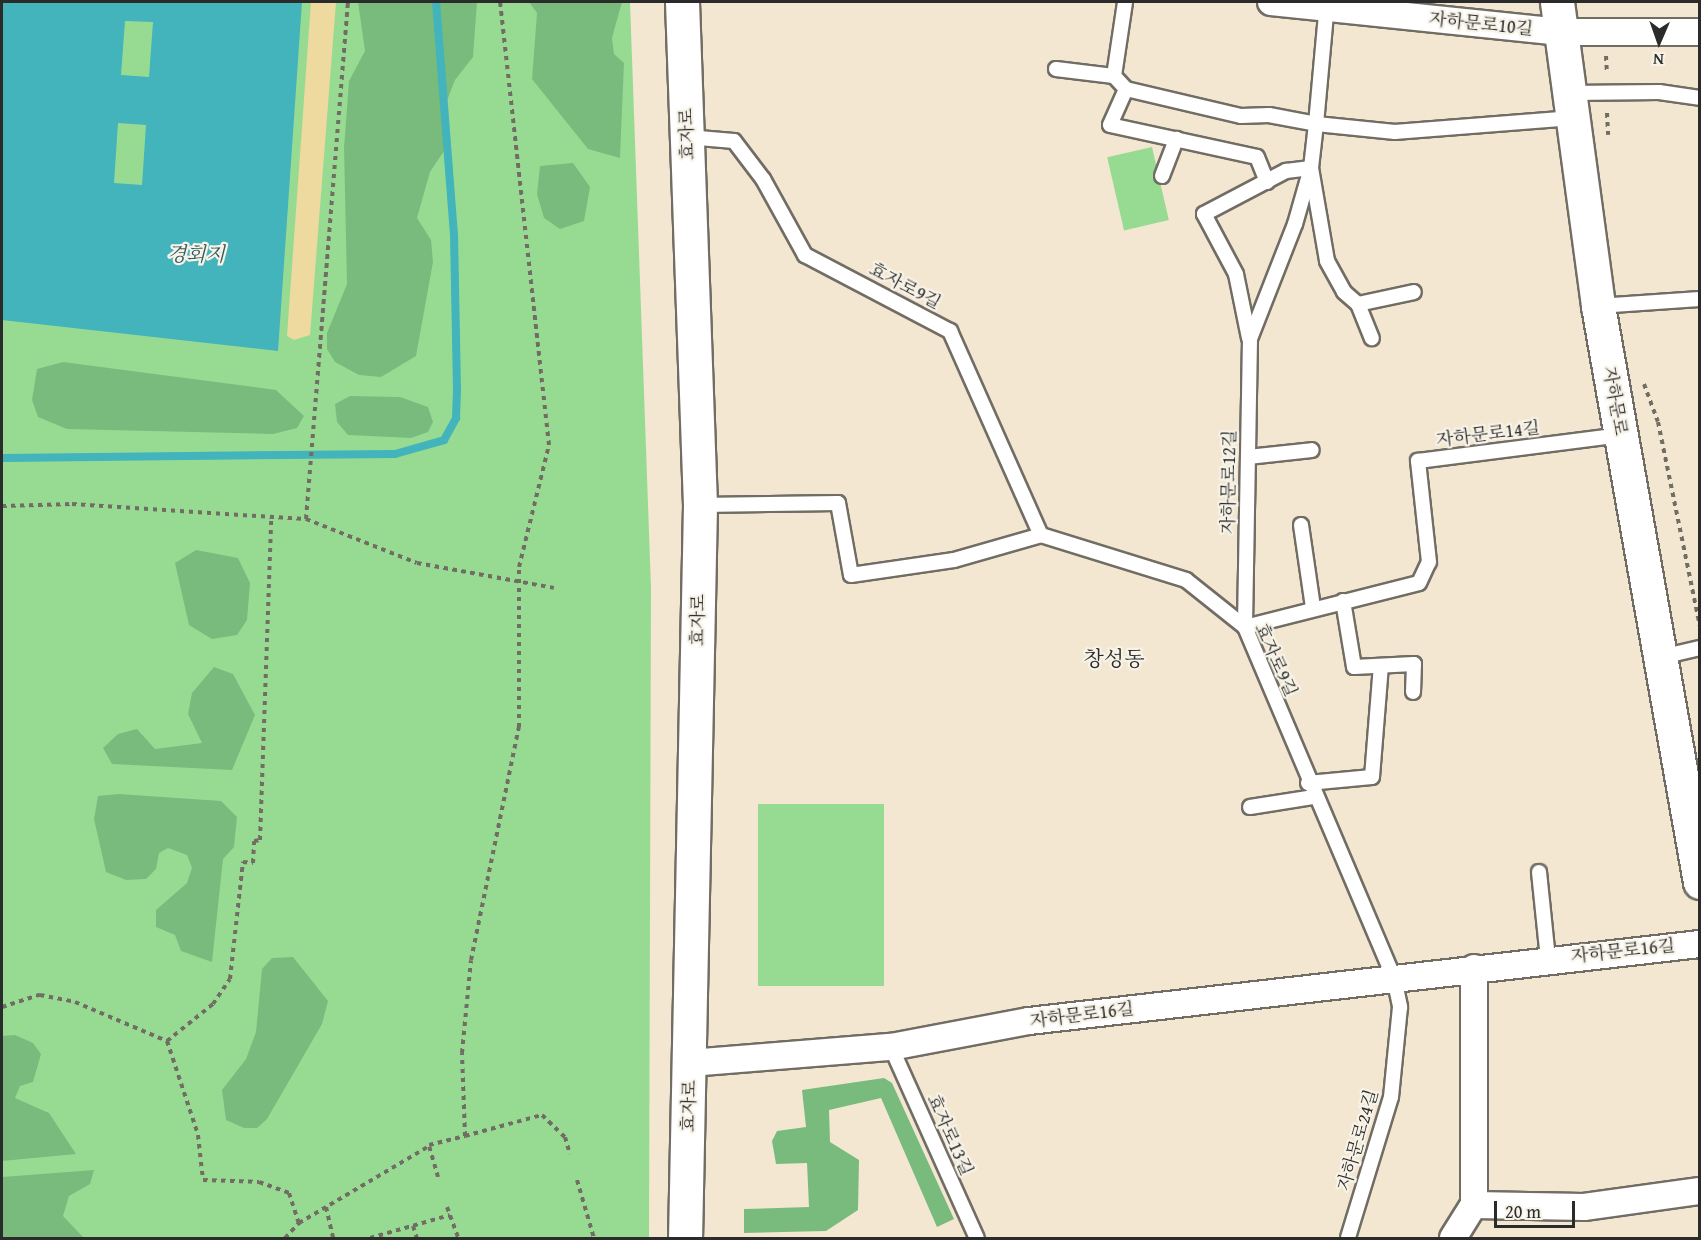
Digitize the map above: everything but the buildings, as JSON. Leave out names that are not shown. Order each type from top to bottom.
[{"type":"street","name":"효자로","points":[[682,2],[700,505],[685,1239]]},
{"type":"street","name":"자하문로10길","points":[[1271,2],[1560,17],[1700,32]]},
{"type":"street","name":"자하문로","points":[[1560,17],[1599,306],[1656,658],[1692,798],[1700,882]]},
{"type":"street","name":"자하문로16길","points":[[690,1064],[891,1047],[1029,1021],[1548,959],[1700,944]]},
{"type":"street","points":[[1453,1239],[1474,1205],[1474,968]]},
{"type":"street","points":[[1474,1205],[1584,1207],[1700,1191]]},
{"type":"lane","points":[[1114,76],[1125,2]]},
{"type":"lane","points":[[1316,124],[1327,5]]},
{"type":"lane","points":[[1056,69],[1114,76],[1126,89],[1241,116],[1269,115],[1316,124],[1395,132],[1521,126],[1572,106],[1659,92],[1700,98]]},
{"type":"lane","points":[[1126,89],[1110,125],[1257,157],[1267,182]]},
{"type":"lane","name":"자하문로12길","points":[[1250,339],[1295,224],[1311,168],[1316,124]]},
{"type":"lane","name":"효자로9길","points":[[687,137],[734,141],[764,179],[805,255],[950,331],[1041,535],[1186,580],[1245,627],[1308,783],[1394,978]]},
{"type":"lane","points":[[1162,176],[1176,139]]},
{"type":"lane","name":"자하문로12길","points":[[1245,627],[1250,339],[1236,274],[1204,214],[1267,182],[1311,168]]},
{"type":"lane","name":"자하문로12길","points":[[1311,168],[1327,261],[1344,292],[1358,304],[1372,338]]},
{"type":"lane","points":[[1358,304],[1414,292]]},
{"type":"lane","points":[[1599,306],[1700,299]]},
{"type":"lane","name":"자하문로14길","points":[[1245,627],[1313,607],[1419,583],[1429,562],[1419,461],[1621,435]]},
{"type":"lane","points":[[1248,456],[1312,450]]},
{"type":"lane","points":[[700,505],[838,503],[851,575],[954,560],[1041,535]]},
{"type":"lane","points":[[1302,525],[1313,607]]},
{"type":"lane","points":[[1343,601],[1354,667],[1414,664],[1413,692]]},
{"type":"lane","points":[[1656,658],[1700,648]]},
{"type":"lane","points":[[1308,783],[1372,777],[1381,666]]},
{"type":"lane","points":[[1250,807],[1314,796]]},
{"type":"lane","name":"자하문로16길","points":[[1539,872],[1548,959]]},
{"type":"lane","name":"자하문로24길","points":[[1348,1239],[1391,1097],[1400,1007],[1394,978]]},
{"type":"lane","name":"효자로13길","points":[[891,1047],[977,1239]]},
{"type":"path","points":[[306,519],[348,2]]},
{"type":"path","points":[[465,1136],[462,1053],[471,960],[519,727],[518,581],[549,445],[500,2]]},
{"type":"path","points":[[2,506],[72,504],[306,519],[417,562],[554,588]]},
{"type":"path","points":[[167,1041],[213,1004],[230,978],[243,862],[253,863],[254,841],[260,840],[271,517]]},
{"type":"path","points":[[2,1007],[40,995],[75,1002],[167,1041],[198,1135],[203,1180],[259,1182],[289,1193],[299,1223]]},
{"type":"path","points":[[285,1239],[299,1223],[429,1146],[542,1115],[565,1137],[570,1155]]},
{"type":"path","points":[[429,1146],[438,1177]]},
{"type":"path","points":[[577,1180],[594,1239]]},
{"type":"path","points":[[326,1207],[333,1239]]},
{"type":"path","points":[[447,1207],[458,1239]]},
{"type":"path","points":[[370,1239],[450,1215]]},
{"type":"path","points":[[413,1226],[417,1239]]},
{"type":"green space","points":[[2,2],[630,2],[651,588],[649,1238],[2,1238]]},
{"type":"green space","points":[[358,2],[477,2],[473,57],[455,80],[446,103],[448,145],[430,172],[417,218],[431,240],[433,262],[416,356],[381,377],[359,375],[335,362],[327,349],[327,333],[347,284],[344,148],[349,81],[365,51]]},
{"type":"green space","points":[[529,2],[622,2],[612,38],[614,54],[624,63],[620,158],[588,149],[532,79],[537,13]]},
{"type":"green space","points":[[1152,147],[1169,220],[1124,230],[1107,157]]},
{"type":"green space","points":[[573,163],[590,187],[584,221],[560,229],[544,218],[537,194],[540,166]]},
{"type":"green space","points":[[63,362],[276,390],[304,416],[297,428],[273,434],[67,429],[38,417],[32,400],[37,369]]},
{"type":"green space","points":[[350,396],[400,397],[428,407],[433,422],[428,432],[411,438],[348,435],[337,422],[335,404]]},
{"type":"green space","points":[[196,550],[238,558],[250,583],[247,620],[237,635],[212,639],[189,625],[175,563]]},
{"type":"green space","points":[[214,667],[233,674],[255,715],[232,770],[112,764],[103,748],[118,734],[137,729],[155,749],[202,743],[188,714],[192,693]]},
{"type":"green space","points":[[119,794],[221,801],[237,817],[234,847],[223,859],[212,962],[181,951],[175,935],[156,927],[156,910],[187,883],[192,868],[187,855],[168,848],[159,853],[156,869],[146,879],[126,880],[106,872],[94,819],[98,796]]},
{"type":"green space","points":[[758,804],[884,804],[884,986],[758,986]]},
{"type":"green space","points":[[293,957],[328,1001],[322,1024],[267,1119],[257,1128],[244,1128],[226,1120],[222,1090],[246,1059],[256,1032],[262,969],[272,958]]},
{"type":"green space","points":[[15,1035],[33,1043],[41,1054],[33,1082],[20,1086],[15,1098],[49,1113],[76,1154],[2,1161],[2,1036]]},
{"type":"green space","points":[[884,1078],[892,1083],[954,1219],[937,1227],[881,1098],[829,1110],[830,1142],[859,1160],[858,1210],[826,1231],[744,1233],[744,1209],[809,1207],[807,1163],[776,1164],[772,1141],[777,1131],[806,1127],[802,1090]]},
{"type":"green space","points":[[94,1170],[90,1184],[69,1196],[63,1216],[84,1238],[2,1238],[2,1177]]},
{"type":"sand","points":[[311,2],[336,2],[310,335],[294,340],[287,336]]},
{"type":"water","name":"경회지","points":[[2,2],[302,2],[278,351],[2,320]],"holes":[[[125,21],[153,22],[149,77],[121,75]],[[118,123],[146,125],[142,185],[114,183]]]},
{"type":"waterway","points":[[2,458],[395,454],[444,440],[456,418],[457,390],[454,235],[436,2]]},
{"type":"district","name":"창성동","points":[[1114,659]]}]
